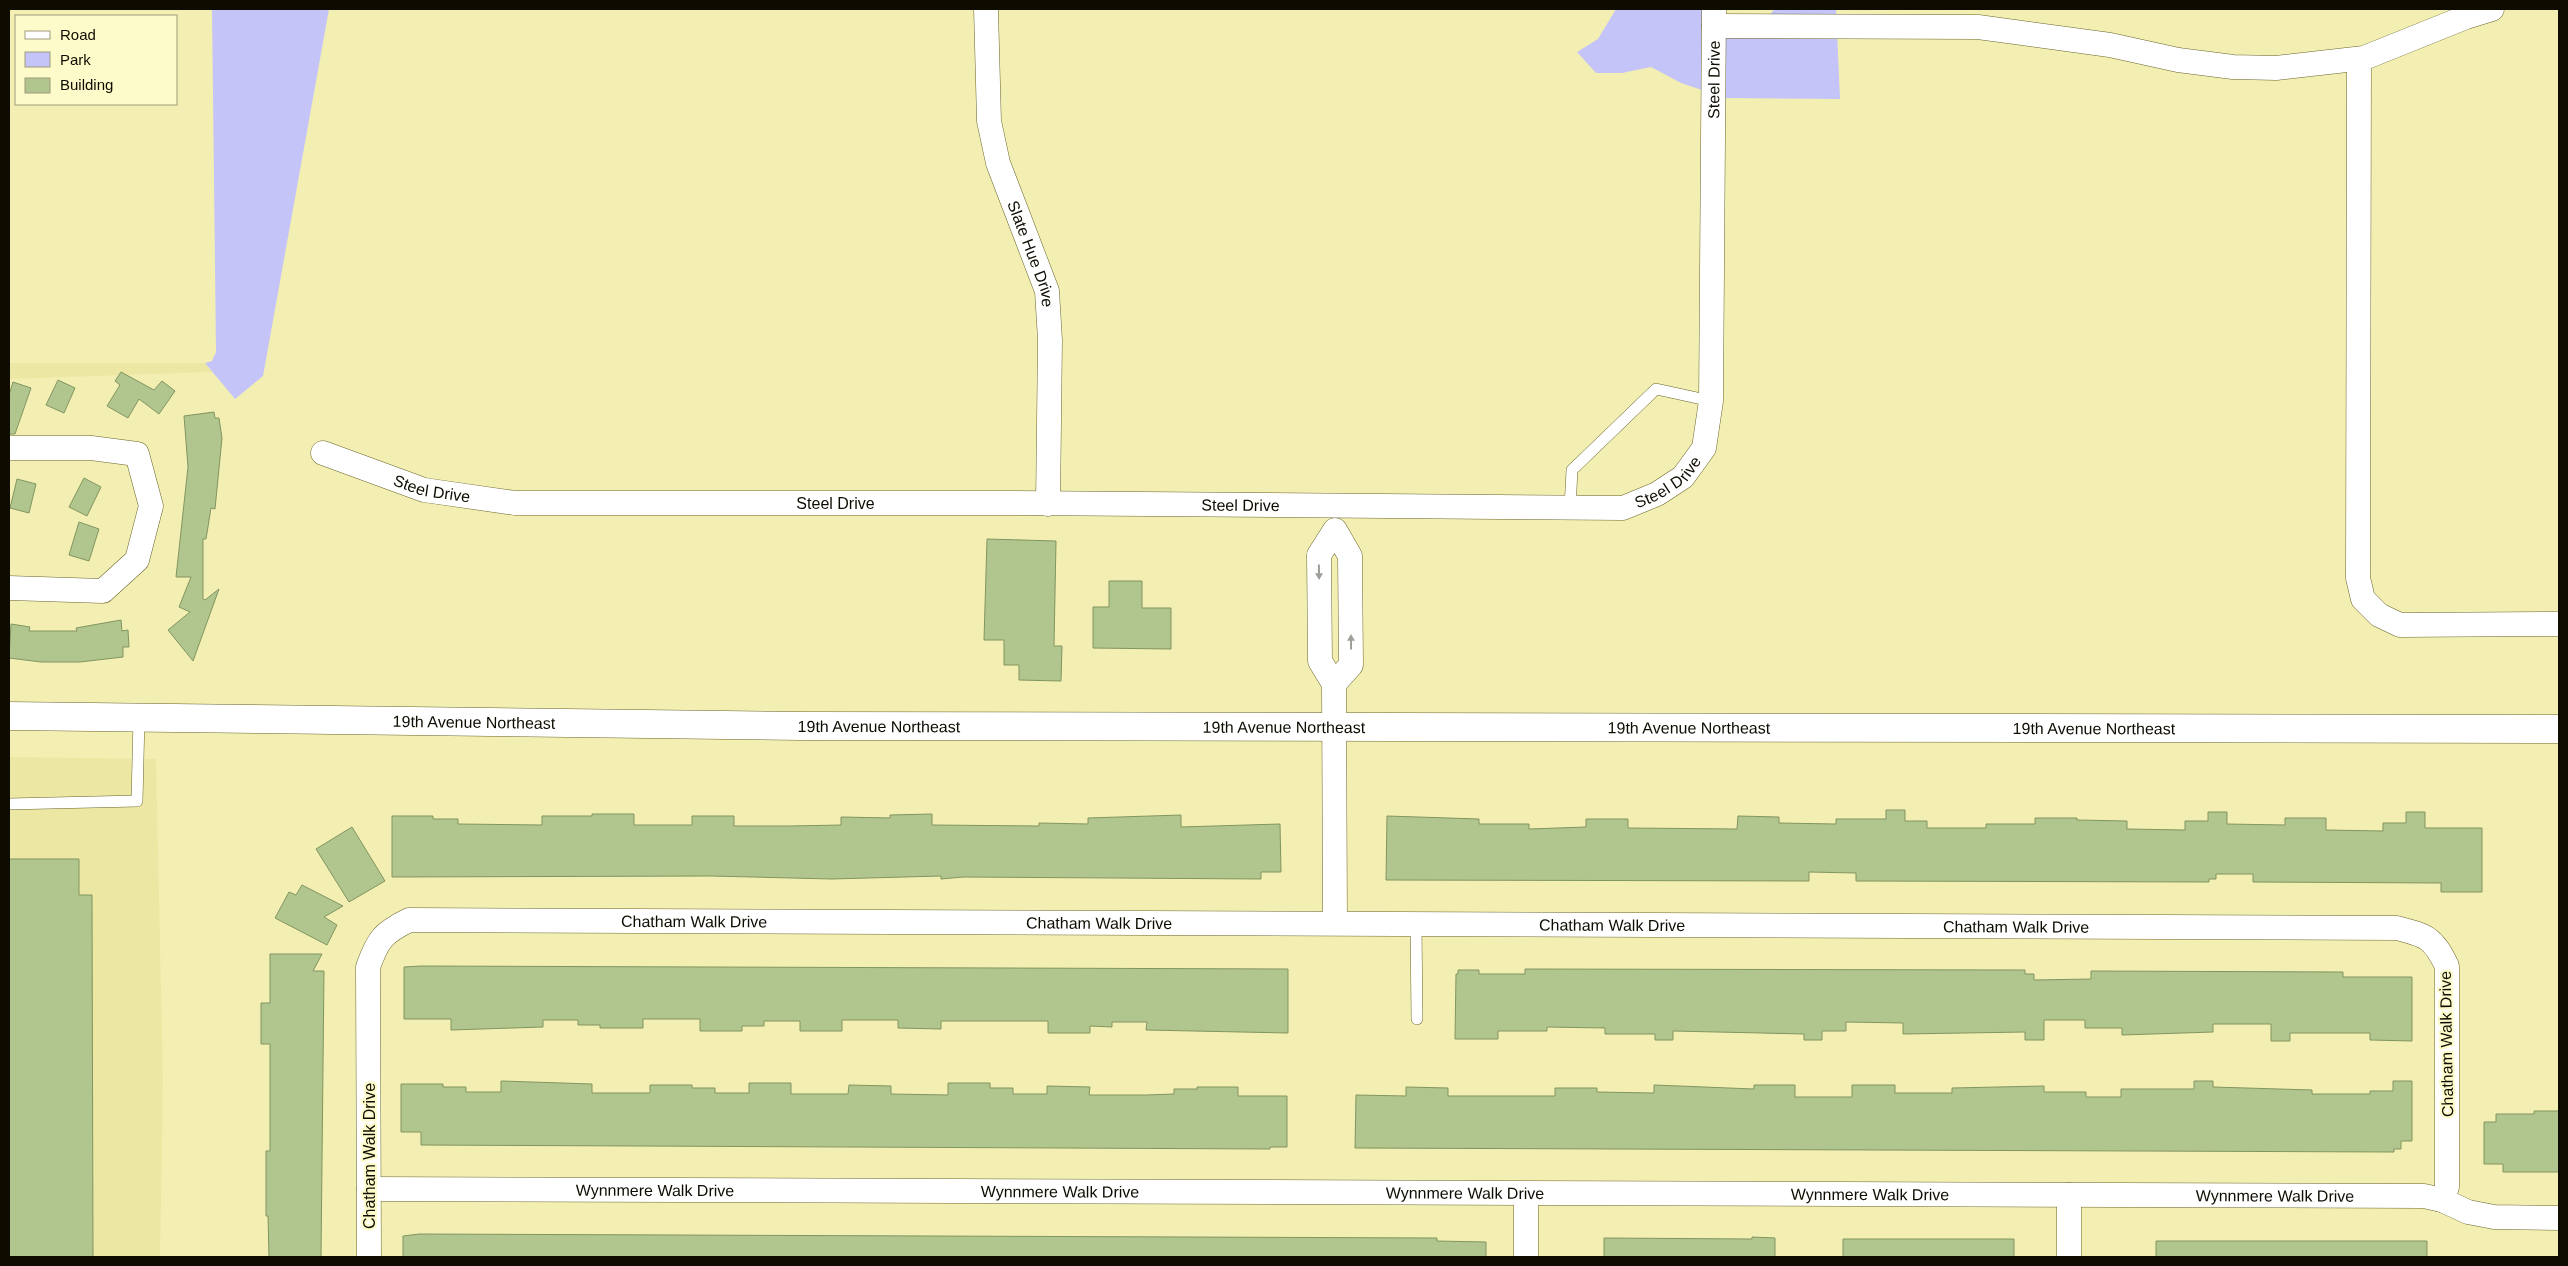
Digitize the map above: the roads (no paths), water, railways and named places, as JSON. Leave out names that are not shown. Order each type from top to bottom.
[{"type":"street","name":"Slate Hue Drive","points":[[986,9],[989,121],[998,163],[1047,291],[1050,340],[1048,504]]},
{"type":"street","points":[[1714,17],[1978,27],[2110,45],[2178,60],[2233,67],[2276,68],[2359,59],[2423,36],[2466,16],[2492,9]]},
{"type":"street","name":"Steel Drive","points":[[323,453],[424,490],[515,502],[1623,508],[1657,494],[1683,477],[1704,448],[1711,401],[1714,17]]},
{"type":"street","points":[[2359,59],[2358,578],[2363,599],[2379,615],[2400,626],[2559,624]]},
{"type":"street","points":[[9,448],[92,448],[136,454],[151,506],[137,560],[103,591],[9,588]]},
{"type":"street","points":[[1334,684],[1351,665],[1350,556],[1335,530],[1335,506]]},
{"type":"street","points":[[1335,530],[1319,555],[1320,661],[1334,684],[1335,923]]},
{"type":"street","name":"19th Avenue Northeast","points":[[9,716],[800,726],[2559,729]]},
{"type":"street","name":"Chatham Walk Drive","points":[[369,1257],[368,967],[376,943],[388,931],[409,920],[2397,928],[2421,934],[2437,945],[2447,966],[2447,1187],[2442,1200]]},
{"type":"street","name":"Wynnmere Walk Drive","points":[[369,1189],[2424,1196],[2442,1200],[2468,1212],[2494,1217],[2559,1218]]},
{"type":"street","points":[[1526,1194],[1526,1257]]},
{"type":"street","points":[[2069,1195],[2069,1257]]},
{"type":"lane","points":[[1570,508],[1572,470],[1656,389],[1711,401]]},
{"type":"lane","points":[[9,804],[137,801],[139,718]]},
{"type":"lane","points":[[1416,924],[1417,1019]]}]
